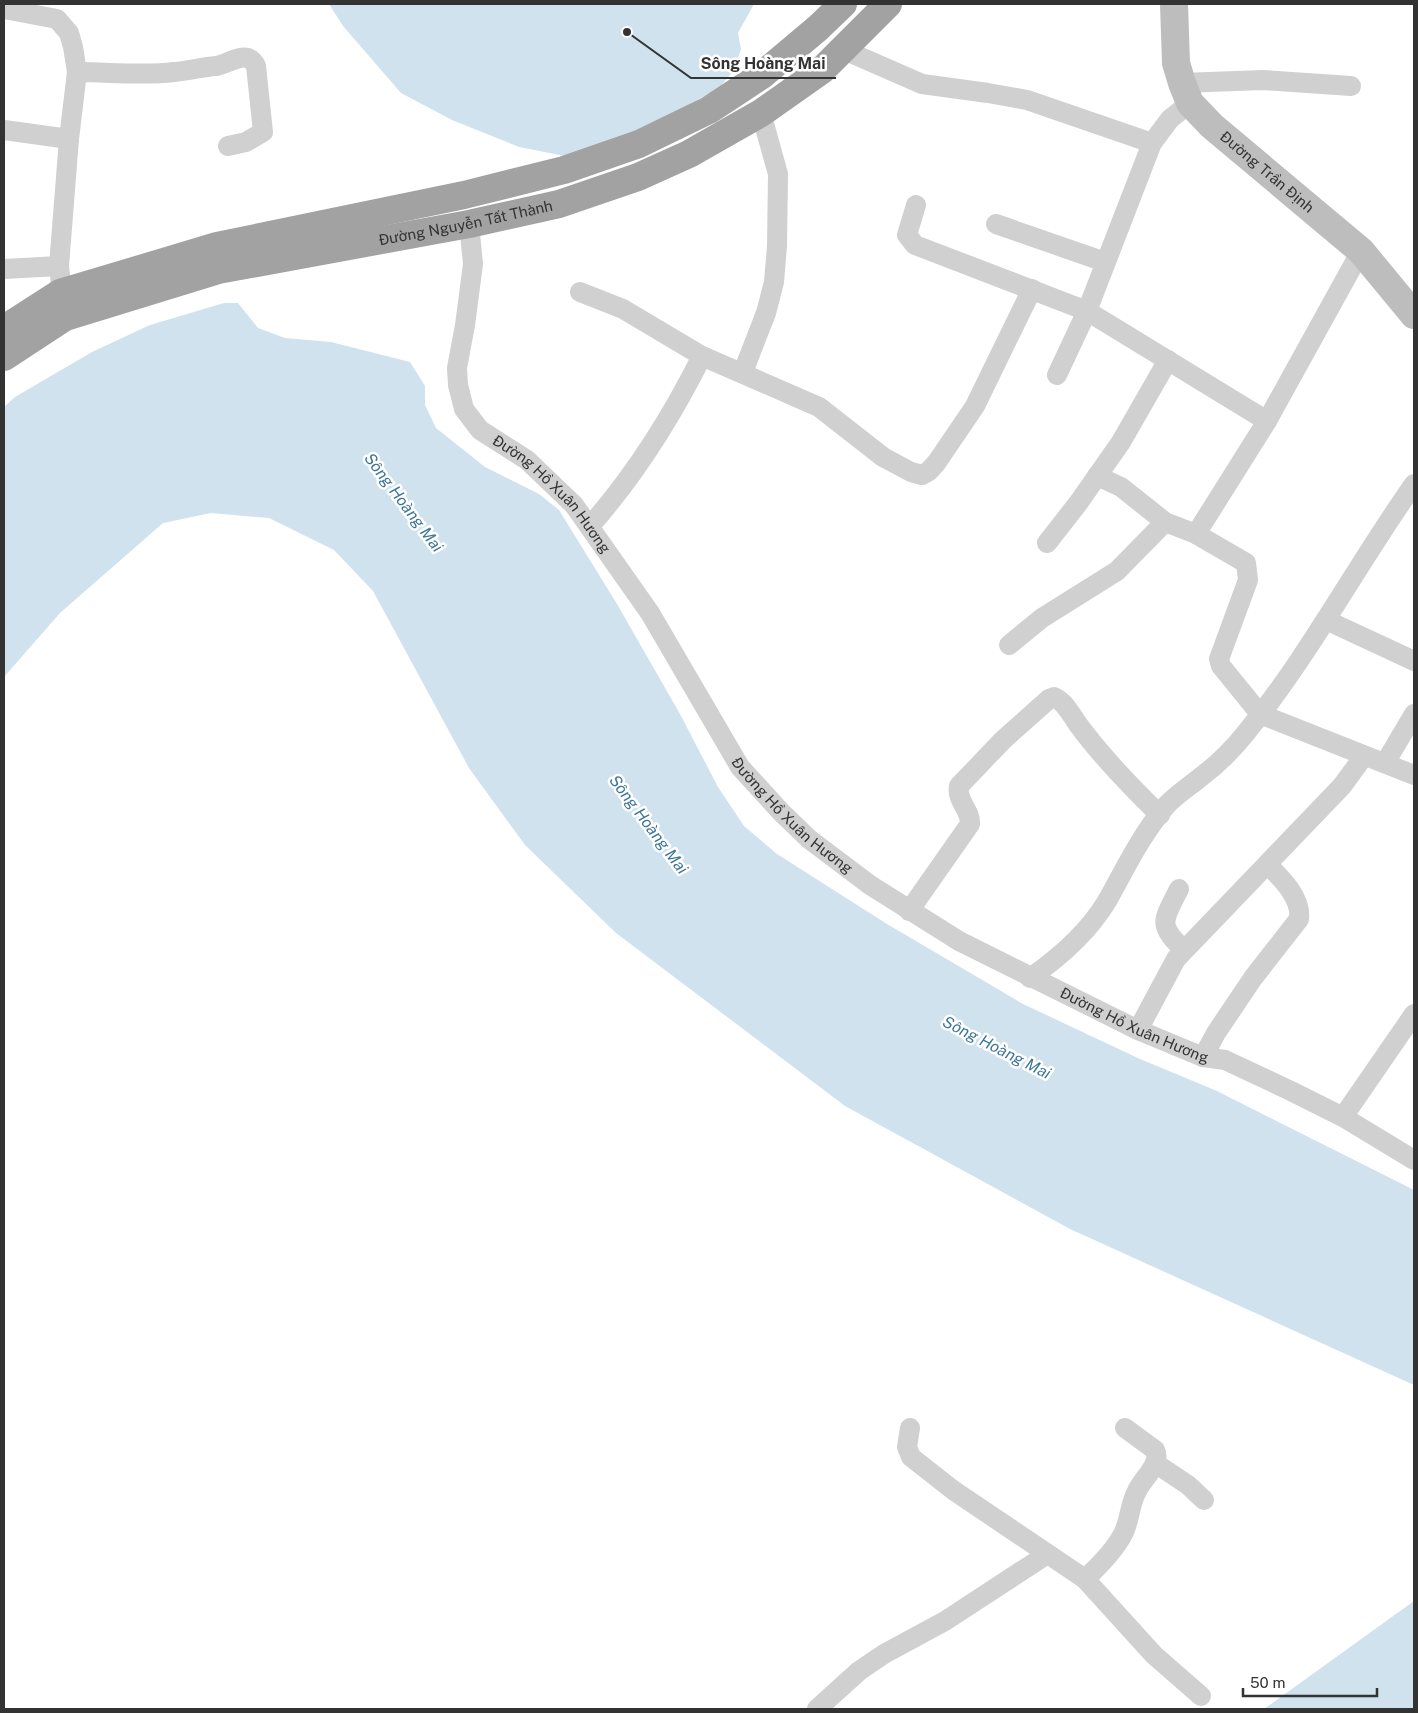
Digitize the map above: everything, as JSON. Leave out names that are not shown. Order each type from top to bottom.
[{"type":"highway","name":"Đường Nguyễn Tất Thành","points":[[4,329],[218,246],[464,195],[564,170],[639,144],[709,110],[762,75],[818,28],[843,4]]},
{"type":"highway","name":"Đường Nguyễn Tất Thành","points":[[4,357],[63,305],[218,270],[469,224],[558,204],[638,177],[689,154],[761,113],[822,70],[888,4]]},
{"type":"main road","name":"Đường Trần Định","points":[[1174,4],[1176,62],[1186,93],[1212,126],[1361,251],[1412,310]]},
{"type":"street","points":[[4,9],[49,16],[63,24],[73,47],[78,72],[69,139],[59,266],[63,305]]},
{"type":"street","points":[[842,50],[922,84],[1027,100],[1152,143]]},
{"type":"street","points":[[78,72],[173,72],[218,66],[232,60],[249,57],[256,66],[263,132],[246,142],[228,146]]},
{"type":"street","points":[[1057,375],[1087,312],[1152,143],[1170,120],[1186,93],[1263,80],[1351,86]]},
{"type":"street","points":[[743,372],[766,313],[774,282],[778,246],[778,174],[761,113]]},
{"type":"street","points":[[4,130],[69,139]]},
{"type":"street","points":[[916,205],[907,235],[915,245],[1087,312],[1266,421]]},
{"type":"street","name":"Đường Hồ Xuân Hương","points":[[469,224],[472,264],[465,326],[457,368],[458,385],[464,409],[480,430],[527,460],[544,474],[574,505],[650,613],[740,767],[780,812],[809,839],[909,911],[959,941],[1030,978],[1138,1030],[1203,1057],[1225,1060],[1342,1117],[1414,1160]]},
{"type":"street","points":[[996,224],[1105,262]]},
{"type":"street","points":[[1196,534],[1266,421],[1361,251]]},
{"type":"street","points":[[4,269],[59,266]]},
{"type":"street","points":[[580,292],[623,308],[702,356],[743,372],[820,407],[883,457],[897,466],[922,475],[929,471],[937,462],[975,406],[1032,289]]},
{"type":"street","points":[[590,526],[614,500],[662,428],[702,356]]},
{"type":"street","points":[[1047,543],[1098,476],[1130,428],[1168,360]]},
{"type":"street","points":[[1098,476],[1121,488],[1166,522],[1196,534],[1246,563],[1248,567],[1248,580],[1219,659],[1220,666],[1260,714],[1414,775]]},
{"type":"street","points":[[1030,978],[1056,959],[1086,928],[1106,902],[1132,853],[1160,815],[1184,790],[1222,760],[1293,672],[1384,526],[1414,484]]},
{"type":"street","points":[[1009,645],[1042,618],[1117,571],[1166,522]]},
{"type":"street","points":[[1326,620],[1414,661]]},
{"type":"street","points":[[909,911],[970,824],[958,794],[959,786],[1003,740],[1049,698],[1054,697],[1062,702],[1091,741],[1160,815]]},
{"type":"street","points":[[1385,763],[1414,714]]},
{"type":"street","points":[[1138,1030],[1170,968],[1184,950],[1241,889],[1268,865],[1342,786],[1364,756]]},
{"type":"street","points":[[1203,1057],[1253,978],[1299,919],[1300,913],[1292,893],[1268,865]]},
{"type":"street","points":[[1179,889],[1169,909],[1165,925],[1166,931],[1184,950]]},
{"type":"street","points":[[1342,1117],[1414,1014]]},
{"type":"street","points":[[910,1428],[906,1447],[911,1457],[934,1476],[1020,1534],[1046,1555],[1085,1579],[1154,1655],[1201,1696]]},
{"type":"street","points":[[1085,1579],[1105,1558],[1124,1532],[1136,1491],[1156,1463],[1157,1454],[1155,1450],[1125,1428]]},
{"type":"street","points":[[1156,1463],[1188,1484],[1204,1500]]},
{"type":"street","points":[[817,1709],[838,1688],[867,1665],[944,1621],[1046,1555]]},
{"type":"water","points":[[329,4],[754,4],[738,33],[741,49],[734,70],[720,87],[616,147],[575,158],[519,147],[452,120],[401,93],[343,26]]},
{"type":"water","points":[[224,303],[238,303],[258,328],[285,338],[331,342],[410,362],[425,386],[425,405],[436,428],[485,467],[539,494],[559,510],[617,604],[680,714],[718,787],[744,826],[777,854],[887,924],[1023,1004],[1140,1059],[1217,1091],[1414,1190],[1414,1385],[1070,1229],[845,1106],[616,933],[525,845],[469,768],[373,591],[334,550],[269,518],[211,513],[163,523],[60,613],[4,677],[4,407],[15,397],[92,352],[150,325]]},
{"type":"water","points":[[1414,1601],[1414,1709],[1264,1709]]},
{"type":"place","name":"Sông Hoàng Mai","points":[[627,32]]}]
